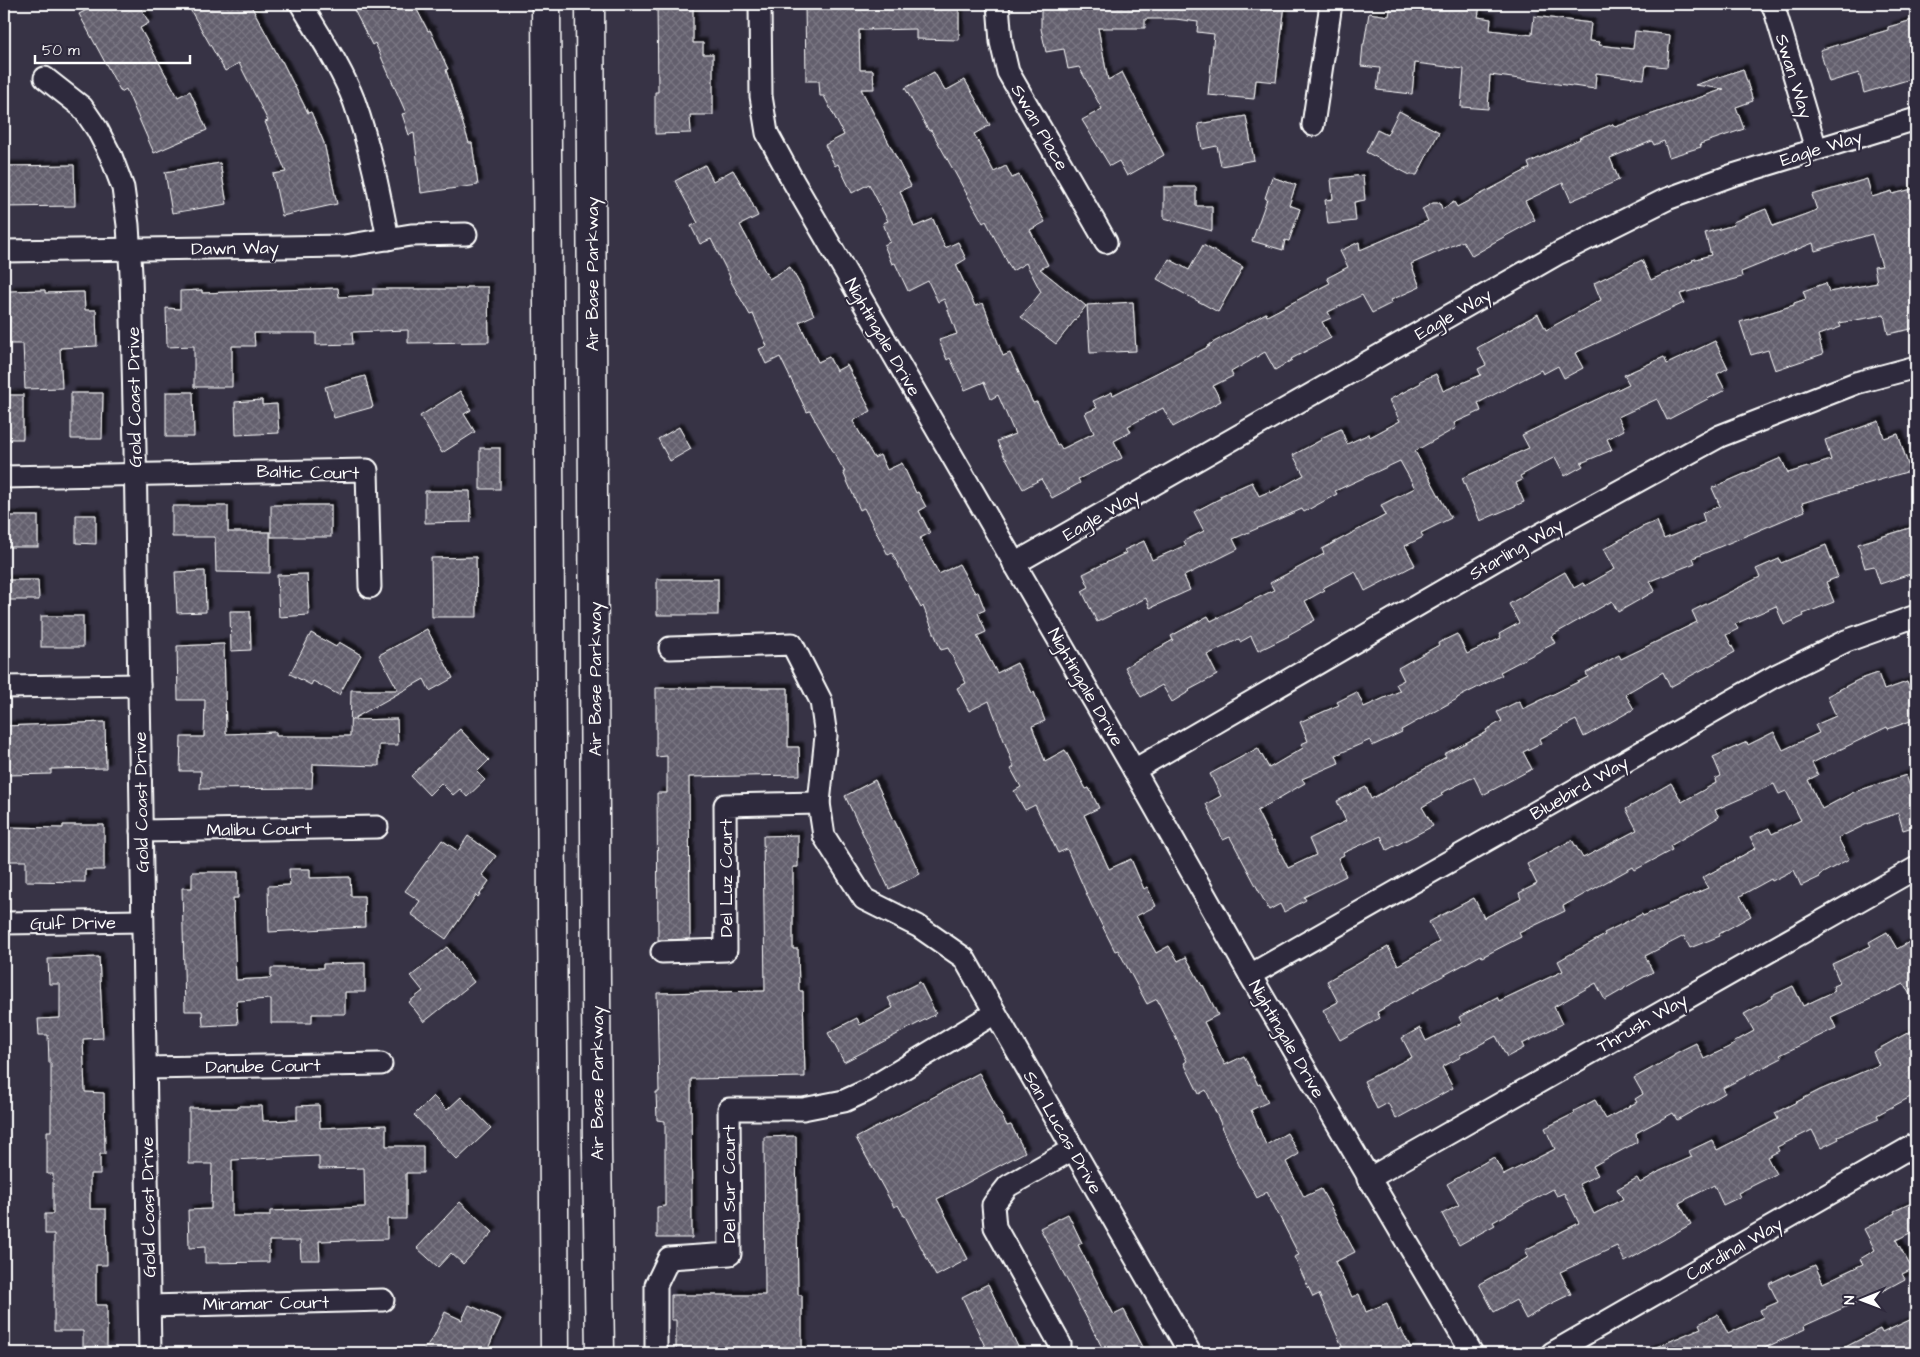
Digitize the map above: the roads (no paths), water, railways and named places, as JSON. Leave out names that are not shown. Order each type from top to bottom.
[{"type":"main road","points":[[546,4],[555,1353]]},
{"type":"main road","name":"Air Base Parkway","points":[[590,4],[600,1353]]},
{"type":"street","points":[[301,4],[336,65],[353,100],[370,149],[388,238]]},
{"type":"street","name":"Nightingale Drive","points":[[760,4],[760,96],[767,133],[1134,770],[1250,976],[1472,1353]]},
{"type":"street","name":"Swan Place","points":[[998,4],[1001,42],[1008,72],[1106,242]]},
{"type":"street","points":[[1313,125],[1331,4]]},
{"type":"street","name":"Swan Way","points":[[1771,4],[1773,4],[1816,149]]},
{"type":"street","name":"Gold Coast Drive","points":[[45,78],[82,107],[97,129],[111,156],[123,188],[130,250],[136,474],[150,1353]]},
{"type":"street","name":"Eagle Way","points":[[1014,564],[1559,253],[1619,222],[1666,199],[1721,179],[1916,119]]},
{"type":"street","name":"Dawn Way","points":[[4,251],[344,246],[411,235],[466,234]]},
{"type":"street","name":"Starling Way","points":[[1134,770],[1523,544],[1720,436],[1856,383],[1916,367]]},
{"type":"street","name":"Baltic Court","points":[[136,474],[367,470],[370,587]]},
{"type":"street","points":[[4,477],[136,474]]},
{"type":"street","name":"Bluebird Way","points":[[1250,976],[1774,676],[1846,641],[1916,616]]},
{"type":"street","points":[[670,648],[792,644],[821,701],[826,736],[819,804]]},
{"type":"street","points":[[4,687],[139,684]]},
{"type":"street","name":"San Lucas Drive","points":[[819,804],[824,836],[864,899],[918,926],[964,958],[1190,1353]]},
{"type":"street","name":"Del Luz Court","points":[[662,952],[726,950],[725,805],[819,804]]},
{"type":"street","name":"Malibu Court","points":[[141,831],[377,827]]},
{"type":"street","name":"Thrush Way","points":[[1368,1179],[1916,868]]},
{"type":"street","name":"Gulf Drive","points":[[4,923],[142,921]]},
{"type":"street","name":"Del Sur Court","points":[[656,1347],[656,1286],[669,1258],[730,1254],[729,1108],[803,1109],[844,1101],[866,1091],[995,1013]]},
{"type":"street","name":"Danube Court","points":[[146,1068],[381,1064]]},
{"type":"street","name":"Cardinal Way","points":[[1552,1353],[1916,1144]]},
{"type":"street","points":[[1060,1344],[995,1227],[993,1205],[1008,1186],[1073,1149]]},
{"type":"street","name":"Miramar Court","points":[[150,1306],[383,1300]]}]
